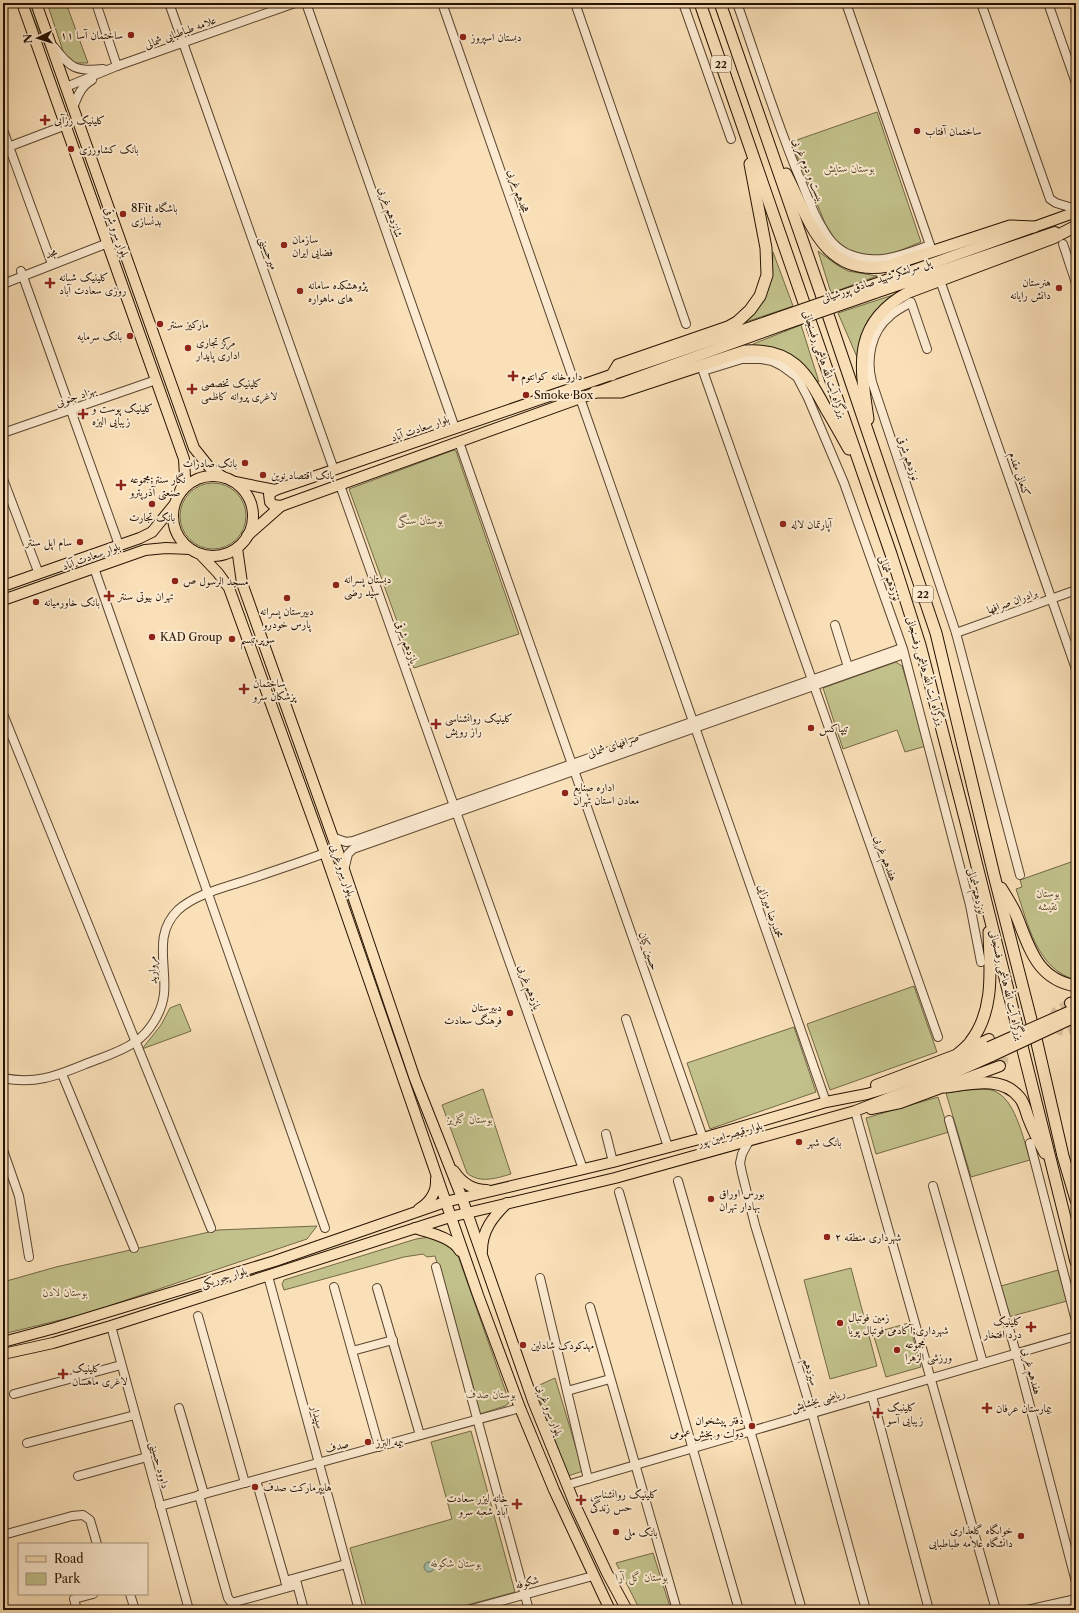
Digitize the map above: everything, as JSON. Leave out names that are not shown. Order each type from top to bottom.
[{"type":"highway","name":"بزرگراه آیت الله هاشمی رفسنجانی","points":[[700,3],[891,554],[920,645],[990,912],[1076,1262]]},
{"type":"highway","name":"بزرگراه آیت الله هاشمی رفسنجانی","points":[[720,3],[936,633],[994,875],[1076,1200]]},
{"type":"highway","points":[[612,375],[618,365],[720,330],[737,322],[750,310],[760,296],[766,275],[766,248],[743,126]]},
{"type":"highway","points":[[768,141],[818,238],[836,257],[857,266],[878,268],[888,266],[1010,226],[1034,226]]},
{"type":"highway","points":[[873,449],[865,396],[862,355],[866,337],[881,314],[900,297],[909,292],[1053,238],[1076,226]]},
{"type":"highway","points":[[595,392],[621,392],[745,351],[763,351],[773,353],[794,363],[810,378],[862,473]]},
{"type":"highway","points":[[994,875],[1014,911],[1031,952],[1038,963],[1052,977],[1068,985],[1076,986]]},
{"type":"highway","points":[[958,1054],[975,1036],[985,1011],[991,974],[990,912]]},
{"type":"highway","points":[[945,1087],[986,1082],[1002,1084],[1011,1089],[1021,1098],[1037,1139],[1052,1165]]},
{"type":"main road","name":"بلوار سرو شرقی","points":[[22,3],[184,458],[185,477],[179,494]]},
{"type":"main road","name":"بلوار سرو شرقی","points":[[36,3],[194,448],[210,468],[223,477]]},
{"type":"main road","points":[[54,90],[66,87]]},
{"type":"main road","points":[[1034,226],[1076,210]]},
{"type":"main road","name":"پل سرلشکر شهید صادق پورشیانی","points":[[874,289],[1034,226]]},
{"type":"main road","name":"پل سرلشکر شهید صادق پورشیانی","points":[[612,375],[782,321],[874,289],[1076,226]]},
{"type":"main road","name":"پل سرلشکر شهید صادق پورشیانی","points":[[595,392],[782,321]]},
{"type":"main road","name":"بلوار سعادت آباد","points":[[275,490],[612,375]]},
{"type":"main road","points":[[275,490],[235,482],[223,477],[211,476],[199,478],[188,484],[179,494],[174,505],[172,517],[175,530],[181,541],[190,549],[201,555],[214,556],[226,554],[237,548],[247,536],[281,506],[595,392]]},
{"type":"main road","points":[[235,482],[244,491],[250,502],[253,515],[251,527],[247,536]]},
{"type":"main road","points":[[275,490],[270,494],[270,502],[273,505],[281,506]]},
{"type":"main road","name":"بلوار سعادت آباد","points":[[3,586],[152,532],[174,505]]},
{"type":"main road","name":"بلوار سرو غربی","points":[[237,548],[242,583],[344,871],[415,1079],[462,1198],[535,1407],[567,1485],[601,1560],[627,1610]]},
{"type":"main road","name":"بلوار سعادت آباد","points":[[3,600],[144,550],[190,549]]},
{"type":"main road","name":"بلوار سرو غربی","points":[[201,555],[218,573],[229,588],[325,853],[435,1169],[450,1217]]},
{"type":"main road","points":[[848,1098],[958,1054],[990,1048],[1073,1010]]},
{"type":"main road","name":"بلوار قیصر امین پور","points":[[445,1202],[614,1162],[826,1102],[867,1094],[916,1079],[990,1048]]},
{"type":"main road","name":"بلوار قیصر امین پور","points":[[450,1217],[508,1202],[615,1178],[855,1111],[954,1073],[990,1048]]},
{"type":"main road","points":[[855,1111],[876,1109],[900,1103],[1000,1066]]},
{"type":"main road","points":[[421,1131],[421,1120],[423,1118],[426,1118],[434,1127]]},
{"type":"main road","points":[[448,1163],[459,1178],[469,1186],[481,1190],[499,1190]]},
{"type":"main road","points":[[411,1214],[422,1208],[432,1198],[436,1183],[435,1169]]},
{"type":"main road","points":[[546,1179],[535,1186],[535,1191],[537,1193],[549,1194]]},
{"type":"main road","name":"بلوار جوریکی","points":[[3,1342],[55,1328],[275,1261],[445,1202]]},
{"type":"main road","points":[[482,1257],[482,1244],[487,1227],[495,1215],[508,1202]]},
{"type":"main road","points":[[450,1217],[520,1408],[554,1490],[610,1610]]},
{"type":"main road","name":"بلوار جوریکی","points":[[3,1354],[53,1343],[111,1326],[450,1217]]},
{"type":"main road","points":[[415,1228],[450,1241],[458,1247],[465,1260]]},
{"type":"main road","points":[[478,1295],[478,1285],[483,1280],[485,1280],[493,1289]]},
{"type":"main road","points":[[53,1343],[55,1328]]},
{"type":"street","points":[[96,3],[117,66]]},
{"type":"street","name":"میرحسینی","points":[[169,3],[334,470]]},
{"type":"street","name":"علامه طباطبایی شمالی","points":[[66,87],[117,66],[295,3]]},
{"type":"street","name":"شانزدهم غربی","points":[[306,3],[455,428]]},
{"type":"street","name":"هجدهم غربی","points":[[442,3],[576,387]]},
{"type":"street","points":[[575,3],[686,324]]},
{"type":"street","points":[[683,3],[731,139]]},
{"type":"street","name":"بیست و دوم غربی","points":[[737,3],[790,154],[822,229],[831,240],[850,255],[863,259],[888,259],[930,244],[846,3]]},
{"type":"street","points":[[981,3],[1050,199],[1056,203],[1076,210]]},
{"type":"street","points":[[1048,3],[1076,83]]},
{"type":"street","name":"علامه طباطبایی شمالی","points":[[49,41],[66,62],[74,68],[89,70],[117,66]]},
{"type":"street","name":"علامه طباطبایی شمالی","points":[[73,108],[78,94],[84,84],[117,66]]},
{"type":"street","points":[[6,148],[66,125]]},
{"type":"street","points":[[3,130],[6,148],[51,262]]},
{"type":"street","name":"مجد","points":[[3,278],[22,273],[107,241]]},
{"type":"street","points":[[1063,244],[1076,283]]},
{"type":"street","points":[[22,273],[119,545]]},
{"type":"street","name":"مجد","points":[[3,284],[22,273]]},
{"type":"street","name":"کنعانی مقدم","points":[[942,286],[1076,669]]},
{"type":"street","name":"نوزدهم شرقی","points":[[927,349],[912,302],[891,315],[882,323],[876,334],[872,347],[869,370],[956,633],[1020,875]]},
{"type":"street","name":"نوزدهم شمالی","points":[[703,371],[734,361],[761,359],[782,366],[797,377],[808,398],[844,483],[903,651],[970,905],[981,962]]},
{"type":"street","name":"هفدهم غربی","points":[[703,371],[938,1037]]},
{"type":"street","name":"بهزاد جنوبی","points":[[3,433],[156,380]]},
{"type":"street","name":"محمدرضا میرزایی","points":[[580,398],[826,1102]]},
{"type":"street","name":"حسین کیان","points":[[459,442],[703,1138]]},
{"type":"street","points":[[3,479],[39,574]]},
{"type":"street","name":"یازدهم شرقی","points":[[340,485],[455,809]]},
{"type":"street","points":[[94,568],[325,1228]]},
{"type":"street","name":"برادران صرافها","points":[[956,633],[1076,590]]},
{"type":"street","points":[[835,625],[848,667]]},
{"type":"street","name":"صرافهای شمالی","points":[[813,683],[848,667],[903,651]]},
{"type":"street","name":"صرافهای شمالی","points":[[344,871],[348,854],[353,849],[455,809],[903,651]]},
{"type":"street","points":[[3,714],[211,1228]]},
{"type":"street","name":"صرافهای شمالی","points":[[332,837],[346,842],[353,841],[455,809]]},
{"type":"street","name":"یازدهم غربی","points":[[455,809],[583,1169]]},
{"type":"street","name":"مروارید","points":[[3,1078],[36,1080],[62,1074],[116,1052],[135,1042],[149,1028],[155,1019],[162,1002],[164,994],[162,944],[171,919],[178,910],[208,893],[325,853]]},
{"type":"street","points":[[626,1019],[668,1147]]},
{"type":"street","points":[[62,1074],[134,1248]]},
{"type":"street","points":[[855,1111],[996,1610]]},
{"type":"street","name":"هفدهم غربی","points":[[949,1120],[1016,1353],[1076,1582]]},
{"type":"street","points":[[606,1134],[614,1162]]},
{"type":"street","name":"سیزدهم","points":[[749,1141],[742,1154],[740,1164],[742,1173],[755,1225],[812,1413],[866,1610]]},
{"type":"street","points":[[1030,1143],[1076,1321]]},
{"type":"street","points":[[3,1150],[19,1196],[29,1257]]},
{"type":"street","points":[[678,1181],[802,1610]]},
{"type":"street","points":[[933,1186],[983,1363]]},
{"type":"street","points":[[618,1192],[739,1610]]},
{"type":"street","points":[[436,1268],[529,1610]]},
{"type":"street","name":"سپیدار","points":[[268,1276],[359,1610]]},
{"type":"street","points":[[540,1278],[588,1479]]},
{"type":"street","points":[[334,1287],[379,1447]]},
{"type":"street","points":[[378,1288],[420,1436]]},
{"type":"street","points":[[590,1307],[634,1465],[677,1610]]},
{"type":"street","points":[[198,1316],[245,1483]]},
{"type":"street","name":"داوود حسینی","points":[[111,1326],[189,1610]]},
{"type":"street","name":"ریاضی بخشایش","points":[[567,1485],[1076,1336]]},
{"type":"street","points":[[352,1351],[393,1340]]},
{"type":"street","points":[[14,1394],[122,1365]]},
{"type":"street","points":[[567,1391],[610,1379]]},
{"type":"street","points":[[872,1396],[929,1610]]},
{"type":"street","points":[[179,1408],[228,1598],[231,1602],[235,1602],[346,1564]]},
{"type":"street","name":"صدف","points":[[160,1506],[520,1408]]},
{"type":"street","points":[[27,1443],[135,1415]]},
{"type":"street","points":[[78,1476],[147,1457]]},
{"type":"street","points":[[256,1480],[286,1584]]},
{"type":"street","points":[[3,1535],[72,1516],[83,1515],[90,1520],[97,1543]]},
{"type":"street","name":"شکوفه","points":[[472,1609],[593,1576]]},
{"type":"street","points":[[296,1581],[304,1610]]},
{"type":"street","points":[[76,1610],[74,1599],[89,1595]]},
{"type":"street","points":[[130,1595],[135,1610]]},
{"type":"street","points":[[1026,1610],[1076,1598]]},
{"type":"green space","points":[[27,3],[32,3],[56,71]]},
{"type":"green space","points":[[47,3],[66,3],[88,63],[75,63],[65,57]]},
{"type":"green space","name":"بوستان ستایش","points":[[877,112],[921,242],[884,257],[866,256],[849,250],[835,240],[825,223],[791,142]]},
{"type":"green space","points":[[818,251],[848,271],[877,276],[831,293]]},
{"type":"green space","points":[[773,252],[793,306],[743,323],[772,273]]},
{"type":"green space","points":[[896,294],[860,345],[857,357],[838,313]]},
{"type":"green space","points":[[801,325],[819,382],[814,379],[806,368],[792,356],[754,347],[753,344]]},
{"type":"green space","name":"بوستان سنگی","points":[[454,450],[456,451],[519,634],[414,668],[349,489]]},
{"type":"green space","points":[[213,483],[225,486],[236,493],[243,504],[246,516],[243,528],[236,539],[225,546],[213,549],[201,546],[190,539],[183,528],[180,516],[183,504],[190,493],[201,486]]},
{"type":"green space","points":[[896,662],[902,666],[926,746],[905,752],[897,730],[843,749],[823,688]]},
{"type":"green space","name":"بوستان نقیشه","points":[[1071,862],[1076,875],[1076,980],[1062,974],[1051,966],[1043,955],[1030,930],[1016,889],[1022,887],[1020,880]]},
{"type":"green space","points":[[914,986],[937,1052],[830,1090],[807,1024]]},
{"type":"green space","points":[[180,1004],[191,1031],[142,1049],[161,1025],[170,1008]]},
{"type":"green space","points":[[794,1027],[816,1092],[710,1129],[687,1063]]},
{"type":"green space","name":"بوستان گلریز","points":[[483,1089],[511,1174],[489,1179],[477,1178],[467,1173],[442,1105]]},
{"type":"green space","points":[[967,1090],[991,1090],[995,1091],[1004,1098],[1010,1105],[1018,1123],[1030,1160],[971,1177],[946,1093]]},
{"type":"green space","points":[[938,1097],[949,1132],[876,1154],[866,1118]]},
{"type":"green space","name":"بوستان لادن","points":[[317,1226],[307,1239],[85,1314],[3,1334],[3,1282],[56,1267],[218,1230]]},
{"type":"green space","name":"بوستان صدف","points":[[430,1237],[456,1250],[509,1401],[505,1406],[480,1414],[478,1412],[474,1402],[476,1398],[472,1381],[435,1256],[427,1257],[423,1254],[404,1257],[284,1290],[282,1284],[284,1280],[416,1239]]},
{"type":"green space","name":"زمین فوتبال شهرداری;آکادمی فوتبال پویا","points":[[851,1268],[877,1366],[830,1379],[804,1280]]},
{"type":"green space","points":[[1058,1270],[1067,1301],[1009,1317],[1001,1286]]},
{"type":"green space","name":"مجموعه ورزشی الزهرا","points":[[909,1323],[921,1367],[886,1377],[873,1333]]},
{"type":"green space","points":[[555,1378],[583,1471],[568,1476],[535,1387]]},
{"type":"green space","name":"بوستان شکوفه","points":[[471,1431],[515,1592],[449,1610],[367,1610],[350,1548],[452,1519],[431,1442]]},
{"type":"green space","name":"بوستان گل‌ آرا","points":[[653,1553],[671,1610],[640,1610],[616,1563]]},
{"type":"shaded area","points":[[427,1562],[431,1562],[434,1567],[431,1572],[427,1572],[424,1569],[424,1565]]},
{"type":"tunnel","points":[[1070,1003],[1056,1012],[1054,1021],[1060,1030],[1065,1031],[1076,1027]]},
{"type":"tunnel","points":[[1000,1066],[1004,1055],[1001,1044]]},
{"type":"place","name":"ساختمان آسا ۱۱","points":[[131,35]]},
{"type":"place","name":"دبستان اسپروز","points":[[463,37]]},
{"type":"place","name":"کلینیک رزآبی","points":[[45,120]]},
{"type":"place","name":"ساختمان آفتاب","points":[[917,131]]},
{"type":"place","name":"بانک کشاورزی","points":[[71,149]]},
{"type":"place","name":"8Fit باشگاه بدنسازی","points":[[123,214]]},
{"type":"place","name":"سازمان فضایی ایران","points":[[284,245]]},
{"type":"place","name":"کلینیک شبانه روزی سعادت آباد","points":[[50,283]]},
{"type":"place","name":"هنرستان دانش رایانه","points":[[1059,288]]},
{"type":"place","name":"پژوهشکده سامانه های ماهواره","points":[[300,291]]},
{"type":"place","name":"مارکیز سنتر","points":[[160,324]]},
{"type":"place","name":"بانک سرمایه","points":[[130,336]]},
{"type":"place","name":"مرکز تجاری اداری پایدار","points":[[188,348]]},
{"type":"place","name":"داروخانه کوانتوم","points":[[513,376]]},
{"type":"place","name":"کلینیک تخصصی لاغری پروانه کاظمی","points":[[192,389]]},
{"type":"place","name":"Smoke Box","points":[[526,395]]},
{"type":"place","name":"کلینیک پوست و زیبایی الیزه","points":[[83,414]]},
{"type":"place","name":"بانک صادرات","points":[[245,463]]},
{"type":"place","name":"بانک اقتصاد نوین","points":[[263,475]]},
{"type":"place","name":"نگار سنتر;مجموعه صنعتی آذرپترو","points":[[121,485]]},
{"type":"place","name":"بانک تجارت","points":[[152,504]]},
{"type":"place","name":"آپارتمان لاله","points":[[783,524]]},
{"type":"place","name":"سام اپل سنتر","points":[[80,542]]},
{"type":"place","name":"مسجد الرسول ص","points":[[175,581]]},
{"type":"place","name":"دبستان پسرانه سید رضی","points":[[336,585]]},
{"type":"place","name":"تهران بیوتی سنتر","points":[[109,596]]},
{"type":"place","name":"دبیرستان پسرانه پارس خودرو","points":[[287,598]]},
{"type":"place","name":"بانک خاورمیانه","points":[[36,602]]},
{"type":"place","name":"KAD Group","points":[[152,637]]},
{"type":"place","name":"سوپر تبسم","points":[[232,639]]},
{"type":"place","name":"ساختمان پزشکان سرو","points":[[244,689]]},
{"type":"place","name":"کلینیک روانشناسی راز رویش","points":[[436,724]]},
{"type":"place","name":"تیپاکس","points":[[811,728]]},
{"type":"place","name":"اداره صنایع معادن استان تهران","points":[[565,793]]},
{"type":"place","name":"دبیرستان فرهنگ سعادت","points":[[510,1013]]},
{"type":"place","name":"بانک شهر","points":[[799,1142]]},
{"type":"place","name":"بورس اوراق بهادار تهران","points":[[711,1199]]},
{"type":"place","name":"شهرداری منطقه ۲","points":[[827,1237]]},
{"type":"place","name":"زمین فوتبال شهرداری;آکادمی فوتبال پویا","points":[[840,1323]]},
{"type":"place","name":"کلینیک درد افتخار","points":[[1031,1327]]},
{"type":"place","name":"مهدکودک شادلین","points":[[523,1345]]},
{"type":"place","name":"مجموعه ورزشی الزهرا","points":[[897,1350]]},
{"type":"place","name":"کلینیک لاغری ماهسان","points":[[63,1374]]},
{"type":"place","name":"بیمارستان عرفان","points":[[987,1408]]},
{"type":"place","name":"کلینیک زیبایی آسو","points":[[878,1413]]},
{"type":"place","name":"دفتر پیشخوان دولت و بخش عمومی","points":[[752,1426]]},
{"type":"place","name":"بیمه البرز","points":[[368,1442]]},
{"type":"place","name":"هایپرمارکت صدف","points":[[255,1487]]},
{"type":"place","name":"کلینیک روانشناسی حس زندگی","points":[[581,1500]]},
{"type":"place","name":"خانه لیزر سعادت آباد شعبه سرو","points":[[517,1504]]},
{"type":"place","name":"بانک ملی","points":[[616,1532]]},
{"type":"place","name":"خوابگاه گلعذاری دانشگاه علامه طباطبایی","points":[[1021,1536]]}]
